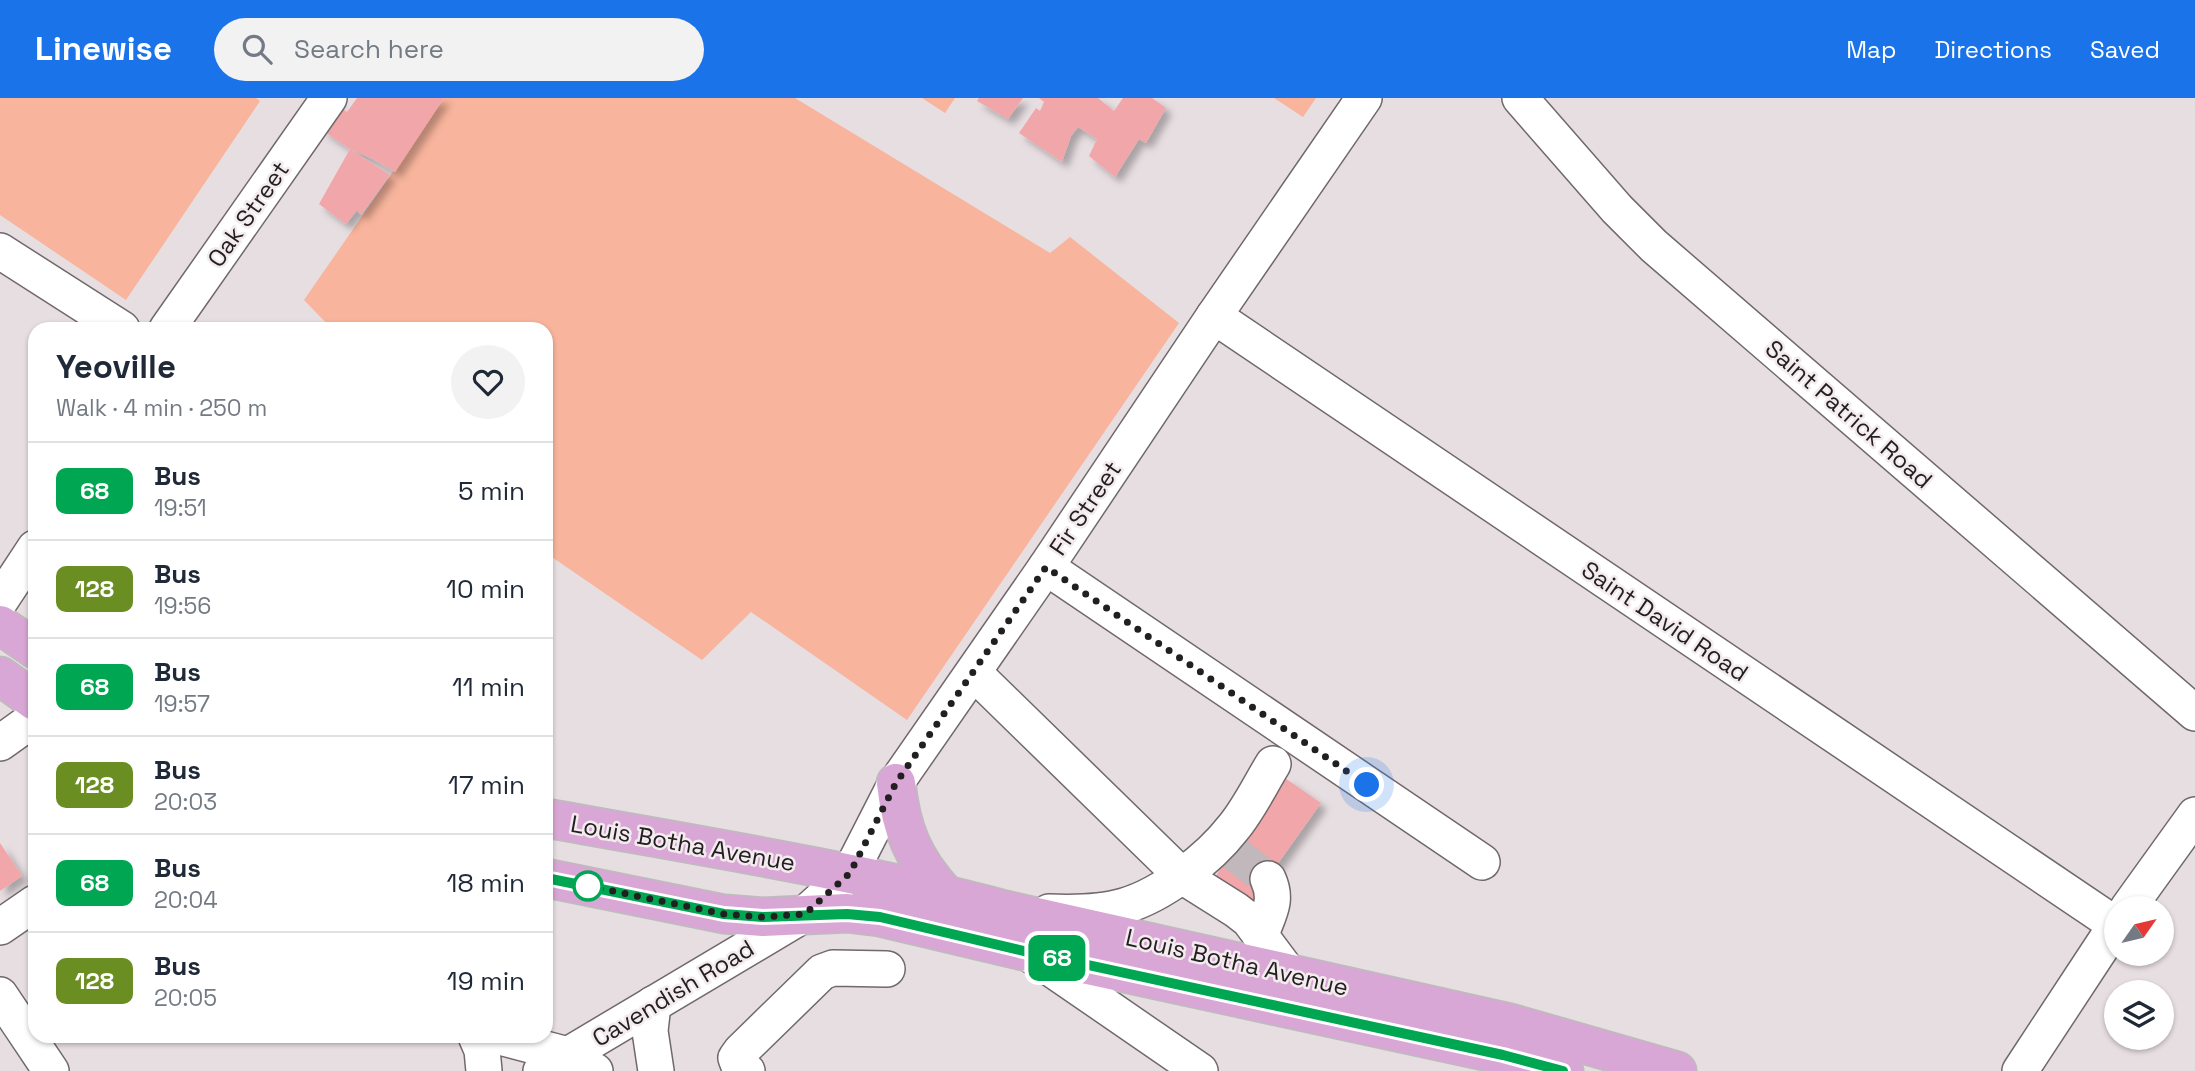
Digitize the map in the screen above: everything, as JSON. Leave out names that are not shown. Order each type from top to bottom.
[{"type":"main road","points":[[0,625],[28,644]]},
{"type":"main road","points":[[0,676],[28,696]]},
{"type":"main road","points":[[896,783],[905,832],[915,855],[928,876],[945,894]]},
{"type":"main road","name":"Louis Botha Avenue","points":[[553,819],[850,873],[945,894],[1005,910],[1510,1023],[1677,1071]]},
{"type":"main road","name":"Louis Botha Avenue","points":[[553,879],[724,914],[763,917],[847,914],[880,917],[1028,952],[1503,1055],[1563,1071]]},
{"type":"street","name":"Oak Street","points":[[172,322],[329,98]]},
{"type":"street","name":"Fir Street","points":[[805,914],[850,873],[896,783],[974,673],[1364,98]]},
{"type":"street","name":"Saint Patrick Road","points":[[1520,98],[1609,200],[1654,246],[2195,713]]},
{"type":"street","points":[[0,251],[111,322]]},
{"type":"street","name":"Saint David Road","points":[[1214,316],[2104,917]]},
{"type":"street","points":[[0,601],[28,559]]},
{"type":"street","points":[[1046,567],[1482,862]]},
{"type":"street","points":[[974,673],[1182,876],[1236,910],[1261,934],[1290,975]]},
{"type":"street","points":[[0,743],[28,723]]},
{"type":"street","points":[[1005,910],[1076,913],[1116,907],[1139,899],[1182,876],[1226,847],[1234,827],[1273,764]]},
{"type":"street","points":[[2137,896],[2195,815]]},
{"type":"street","points":[[1261,934],[1274,891],[1268,879]]},
{"type":"street","points":[[0,927],[28,908]]},
{"type":"street","name":"Cavendish Road","points":[[568,1066],[653,1004],[805,914]]},
{"type":"street","points":[[2020,1071],[2104,943]]},
{"type":"street","points":[[1028,952],[1200,1071]]},
{"type":"street","points":[[747,1071],[740,1066],[736,1058],[741,1051],[822,972],[833,968],[887,969]]},
{"type":"street","points":[[0,995],[28,1037]]},
{"type":"street","points":[[653,1004],[650,1031],[656,1071]]},
{"type":"street","points":[[32,1043],[51,1071]]},
{"type":"street","points":[[479,1043],[484,1071]]},
{"type":"street","points":[[513,1043],[568,1066]]},
{"type":"shaded area","points":[[0,98],[256,98],[260,101],[126,300],[0,215]]},
{"type":"shaded area","points":[[444,98],[795,98],[1050,253],[1070,237],[1179,323],[907,720],[751,612],[702,660],[553,558],[553,322],[325,322],[304,300]]},
{"type":"shaded area","points":[[922,98],[955,98],[945,113]]},
{"type":"shaded area","points":[[1274,98],[1316,98],[1303,117]]},
{"type":"building","points":[[357,98],[444,98],[395,172],[350,149],[322,130],[336,105],[347,112]]},
{"type":"building","points":[[979,98],[1023,98],[1008,119],[977,101]]},
{"type":"building","points":[[1039,98],[1098,98],[1114,111],[1123,98],[1152,98],[1166,108],[1146,143],[1139,139],[1115,177],[1089,156],[1097,139],[1078,127],[1071,136],[1062,162],[1019,133],[1036,108],[1040,111],[1044,102]]},
{"type":"building","points":[[350,149],[390,175],[361,215],[357,210],[346,224],[319,204]]},
{"type":"building","points":[[1285,778],[1321,803],[1249,904],[1214,879],[1231,851]]},
{"type":"building","points":[[0,843],[22,876],[0,891]]},
{"type":"tunnel","points":[[1231,851],[1268,879]]},
{"type":"bus line","name":"68","points":[[553,879],[724,914],[763,917],[847,914],[880,917],[1028,952],[1503,1055],[1563,1071]]},
{"type":"route","points":[[588,886],[724,914],[763,917],[805,914],[850,873],[896,783],[1046,567],[1367,785]]}]
